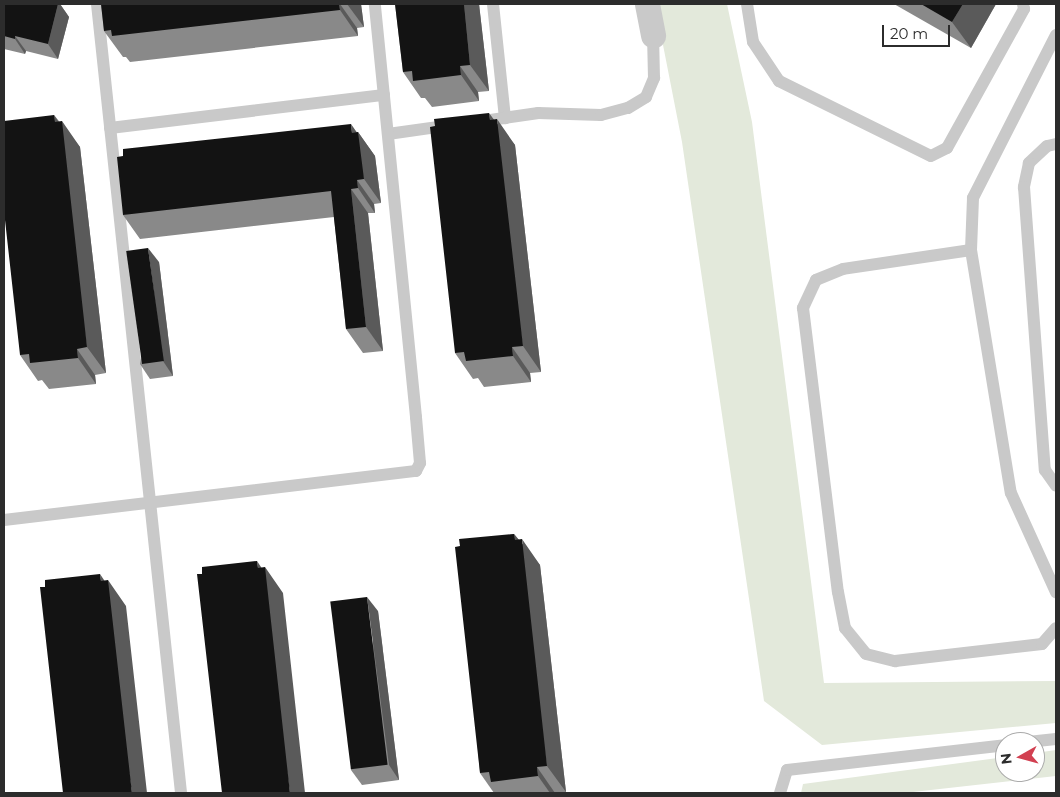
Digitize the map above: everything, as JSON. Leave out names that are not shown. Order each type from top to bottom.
[{"type":"street","points":[[647,4],[653,36]]},
{"type":"lane","points":[[97,4],[181,793]]},
{"type":"lane","points":[[4,520],[416,471],[420,463],[418,435],[374,4]]},
{"type":"lane","points":[[493,4],[506,118]]},
{"type":"lane","points":[[747,4],[754,42],[779,81],[931,156],[947,148],[1024,9],[1023,4]]},
{"type":"lane","points":[[1056,35],[973,198],[971,250],[1011,493],[1056,592]]},
{"type":"lane","points":[[388,134],[538,113],[601,115],[628,108],[646,97],[654,78],[653,36]]},
{"type":"lane","points":[[110,128],[384,95]]},
{"type":"lane","points":[[1056,144],[1047,146],[1029,163],[1024,187],[1044,470],[1056,486]]},
{"type":"lane","points":[[971,250],[842,269],[816,280],[803,308],[838,592],[845,628],[866,654],[895,661],[1042,644],[1056,628]]},
{"type":"lane","points":[[780,793],[786,770],[995,746]]},
{"type":"shaded area","points":[[655,4],[727,4],[752,122],[824,683],[1056,681],[1056,723],[822,745],[764,701],[682,142]]},
{"type":"shaded area","points":[[1056,750],[1056,776],[1045,777],[1045,752]]},
{"type":"shaded area","points":[[995,758],[995,782],[1002,782],[904,793],[801,793],[803,784]]},
{"type":"building","points":[[4,4],[58,4],[48,44],[15,36],[15,39],[4,36]]},
{"type":"building","points":[[101,4],[339,4],[340,10],[112,36],[111,30],[104,31]]},
{"type":"building","points":[[395,4],[464,4],[470,65],[460,66],[461,75],[413,81],[412,71],[403,72]]},
{"type":"building","points":[[921,4],[963,4],[952,22]]},
{"type":"building","points":[[489,113],[490,120],[497,119],[523,346],[512,347],[513,356],[466,361],[464,352],[455,353],[430,127],[435,126],[434,119]]},
{"type":"building","points":[[54,115],[55,122],[62,121],[87,347],[77,349],[78,358],[30,363],[29,354],[20,355],[4,211],[4,121]]},
{"type":"building","points":[[351,124],[352,133],[358,132],[364,179],[357,180],[358,188],[351,189],[366,327],[346,329],[331,191],[123,215],[117,157],[123,156],[123,149]]},
{"type":"building","points":[[148,248],[164,361],[142,364],[126,251]]},
{"type":"building","points":[[514,534],[515,540],[522,539],[547,766],[537,767],[538,776],[491,782],[489,772],[480,773],[455,547],[460,546],[459,539]]},
{"type":"building","points":[[257,561],[258,568],[265,567],[290,793],[222,793],[197,574],[202,574],[202,567]]},
{"type":"building","points":[[100,574],[101,581],[108,580],[132,793],[63,793],[40,587],[45,587],[45,580]]},
{"type":"building","points":[[367,597],[388,765],[351,769],[330,602]]}]
